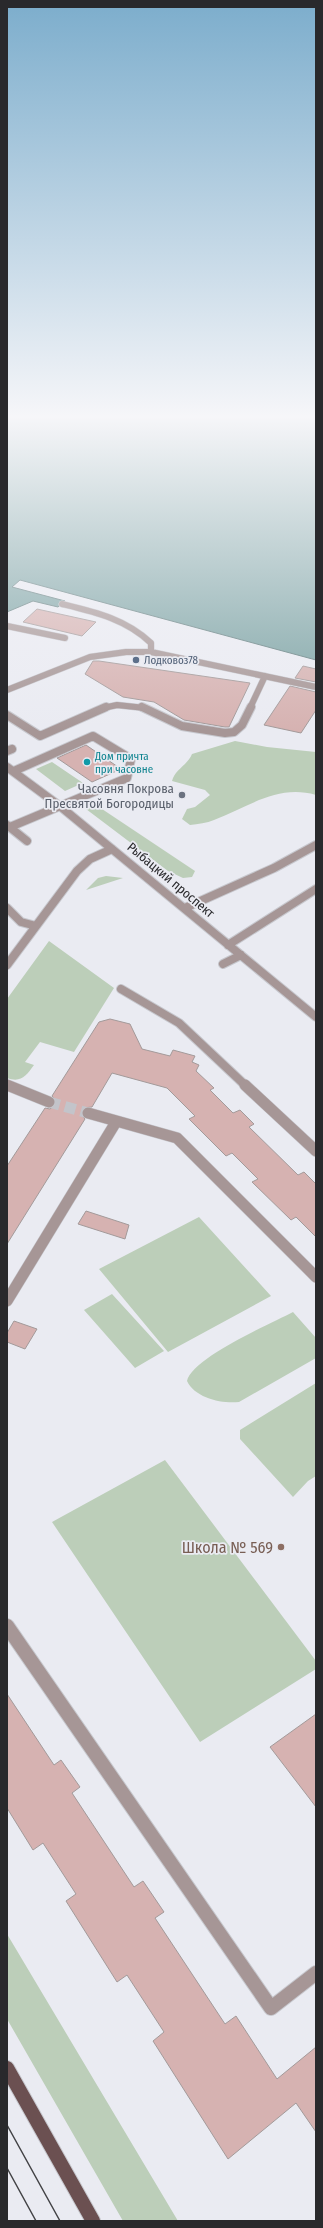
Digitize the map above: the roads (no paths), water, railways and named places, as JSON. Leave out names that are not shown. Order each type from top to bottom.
[{"type":"main road","points":[[7,2068],[93,2221]]},
{"type":"street","points":[[62,604],[123,621],[140,631],[151,643],[151,652]]},
{"type":"street","points":[[7,626],[65,638]]},
{"type":"street","points":[[7,690],[90,657],[126,652],[151,652],[316,687]]},
{"type":"street","points":[[7,715],[40,736],[105,707],[130,705],[149,709],[182,726],[225,733],[234,732],[242,725],[265,676]]},
{"type":"street","points":[[9,826],[61,807],[127,778],[131,759],[93,736],[10,769]]},
{"type":"street","name":"Рыбацкий проспект","points":[[10,769],[61,807],[316,1017]]},
{"type":"street","points":[[9,826],[27,841]]},
{"type":"street","points":[[185,908],[274,868],[316,845]]},
{"type":"street","points":[[7,965],[77,871],[90,859],[112,849]]},
{"type":"street","points":[[228,945],[316,889]]},
{"type":"street","points":[[7,908],[21,922],[36,926]]},
{"type":"street","points":[[223,964],[241,955]]},
{"type":"street","points":[[121,990],[179,1023],[316,1151]]},
{"type":"street","points":[[7,1085],[49,1102]]},
{"type":"street","points":[[88,1113],[177,1138],[316,1277]]},
{"type":"street","points":[[7,1301],[116,1122]]},
{"type":"street","points":[[7,1626],[271,2008],[316,1973]]},
{"type":"water","points":[[7,523],[316,523],[316,660],[20,580],[12,587],[65,601],[58,607],[33,601],[7,612]]},
{"type":"tunnel","points":[[49,1102],[88,1113]]},
{"type":"tram line","points":[[7,2125],[60,2221]]},
{"type":"tram line","points":[[7,2168],[36,2221]]},
{"type":"place","name":"Лодковоз78","points":[[136,660]]},
{"type":"place","name":"Дом причта при часовне","points":[[87,762]]},
{"type":"place","name":"Часовня Покрова Пресвятой Богородицы","points":[[182,795]]},
{"type":"place","name":"Школа № 569","points":[[281,1547]]}]
